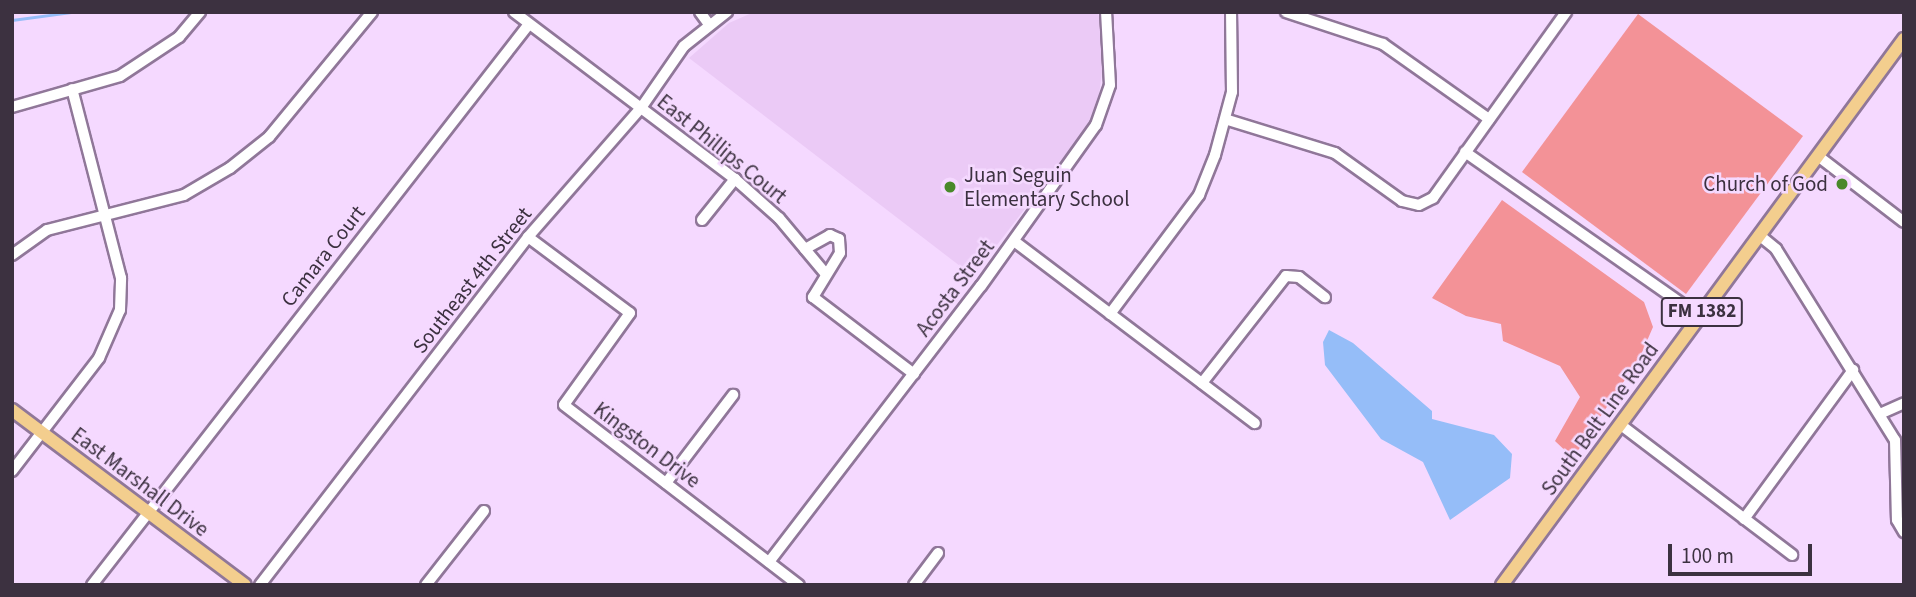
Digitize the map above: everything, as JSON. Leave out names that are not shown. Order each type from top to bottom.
[{"type":"main road","name":"South Belt Line Road","points":[[1502,585],[1904,39]]},
{"type":"main road","name":"East Marshall Drive","points":[[12,410],[245,585]]},
{"type":"street","points":[[12,107],[120,76],[155,56],[200,12]]},
{"type":"street","points":[[12,255],[47,230],[184,195],[230,169],[270,137],[372,12]]},
{"type":"street","name":"East Phillips Court","points":[[514,12],[735,180],[825,273]]},
{"type":"street","points":[[700,12],[708,23]]},
{"type":"street","name":"Southeast 4th Street","points":[[260,585],[528,237],[641,108],[684,46],[708,23],[727,12]]},
{"type":"street","name":"Acosta Street","points":[[769,562],[1014,241],[1096,125],[1110,85],[1106,12]]},
{"type":"street","points":[[1110,314],[1199,195],[1228,120],[1231,12]]},
{"type":"street","points":[[1286,12],[1383,44],[1489,119]]},
{"type":"street","points":[[1228,120],[1335,153],[1402,201],[1419,205],[1433,198],[1563,16],[1549,12]]},
{"type":"street","name":"Camara Court","points":[[92,585],[529,24]]},
{"type":"street","points":[[12,471],[113,335],[121,278],[103,217],[72,89]]},
{"type":"street","points":[[1465,152],[1699,316]]},
{"type":"street","points":[[1818,156],[1904,222]]},
{"type":"street","points":[[702,220],[735,180]]},
{"type":"street","points":[[1759,235],[1776,249],[1882,414],[1895,440],[1897,520],[1904,532]]},
{"type":"street","points":[[805,250],[830,236],[839,239],[840,254],[825,273],[813,297],[914,373]]},
{"type":"street","name":"Kingston Drive","points":[[528,237],[630,313],[564,405],[799,585]]},
{"type":"street","points":[[1014,241],[1255,423]]},
{"type":"street","points":[[1202,383],[1286,276],[1299,276],[1325,297]]},
{"type":"street","points":[[1744,519],[1853,370]]},
{"type":"street","points":[[666,483],[733,395]]},
{"type":"street","points":[[1882,414],[1904,403]]},
{"type":"street","points":[[1621,425],[1792,555]]},
{"type":"street","points":[[426,585],[484,511]]},
{"type":"street","points":[[914,585],[938,553]]},
{"type":"shaded area","name":"Juan Seguin Elementary School","points":[[754,12],[1098,12],[1105,46],[1098,104],[1085,131],[973,276],[689,58],[729,23]]},
{"type":"shaded area","points":[[1638,14],[1803,136],[1686,294],[1522,172]]},
{"type":"shaded area","points":[[1502,200],[1644,302],[1653,327],[1640,357],[1573,458],[1555,441],[1580,397],[1560,366],[1503,341],[1501,324],[1466,316],[1432,298]]},
{"type":"water","points":[[1329,330],[1353,343],[1432,411],[1432,419],[1494,435],[1512,454],[1510,478],[1450,520],[1423,462],[1381,439],[1325,365],[1323,342]]},
{"type":"waterway","points":[[12,20],[72,12]]},
{"type":"place","name":"Church of God","points":[[1842,184]]},
{"type":"place","name":"Juan Seguin Elementary School","points":[[950,187]]}]
